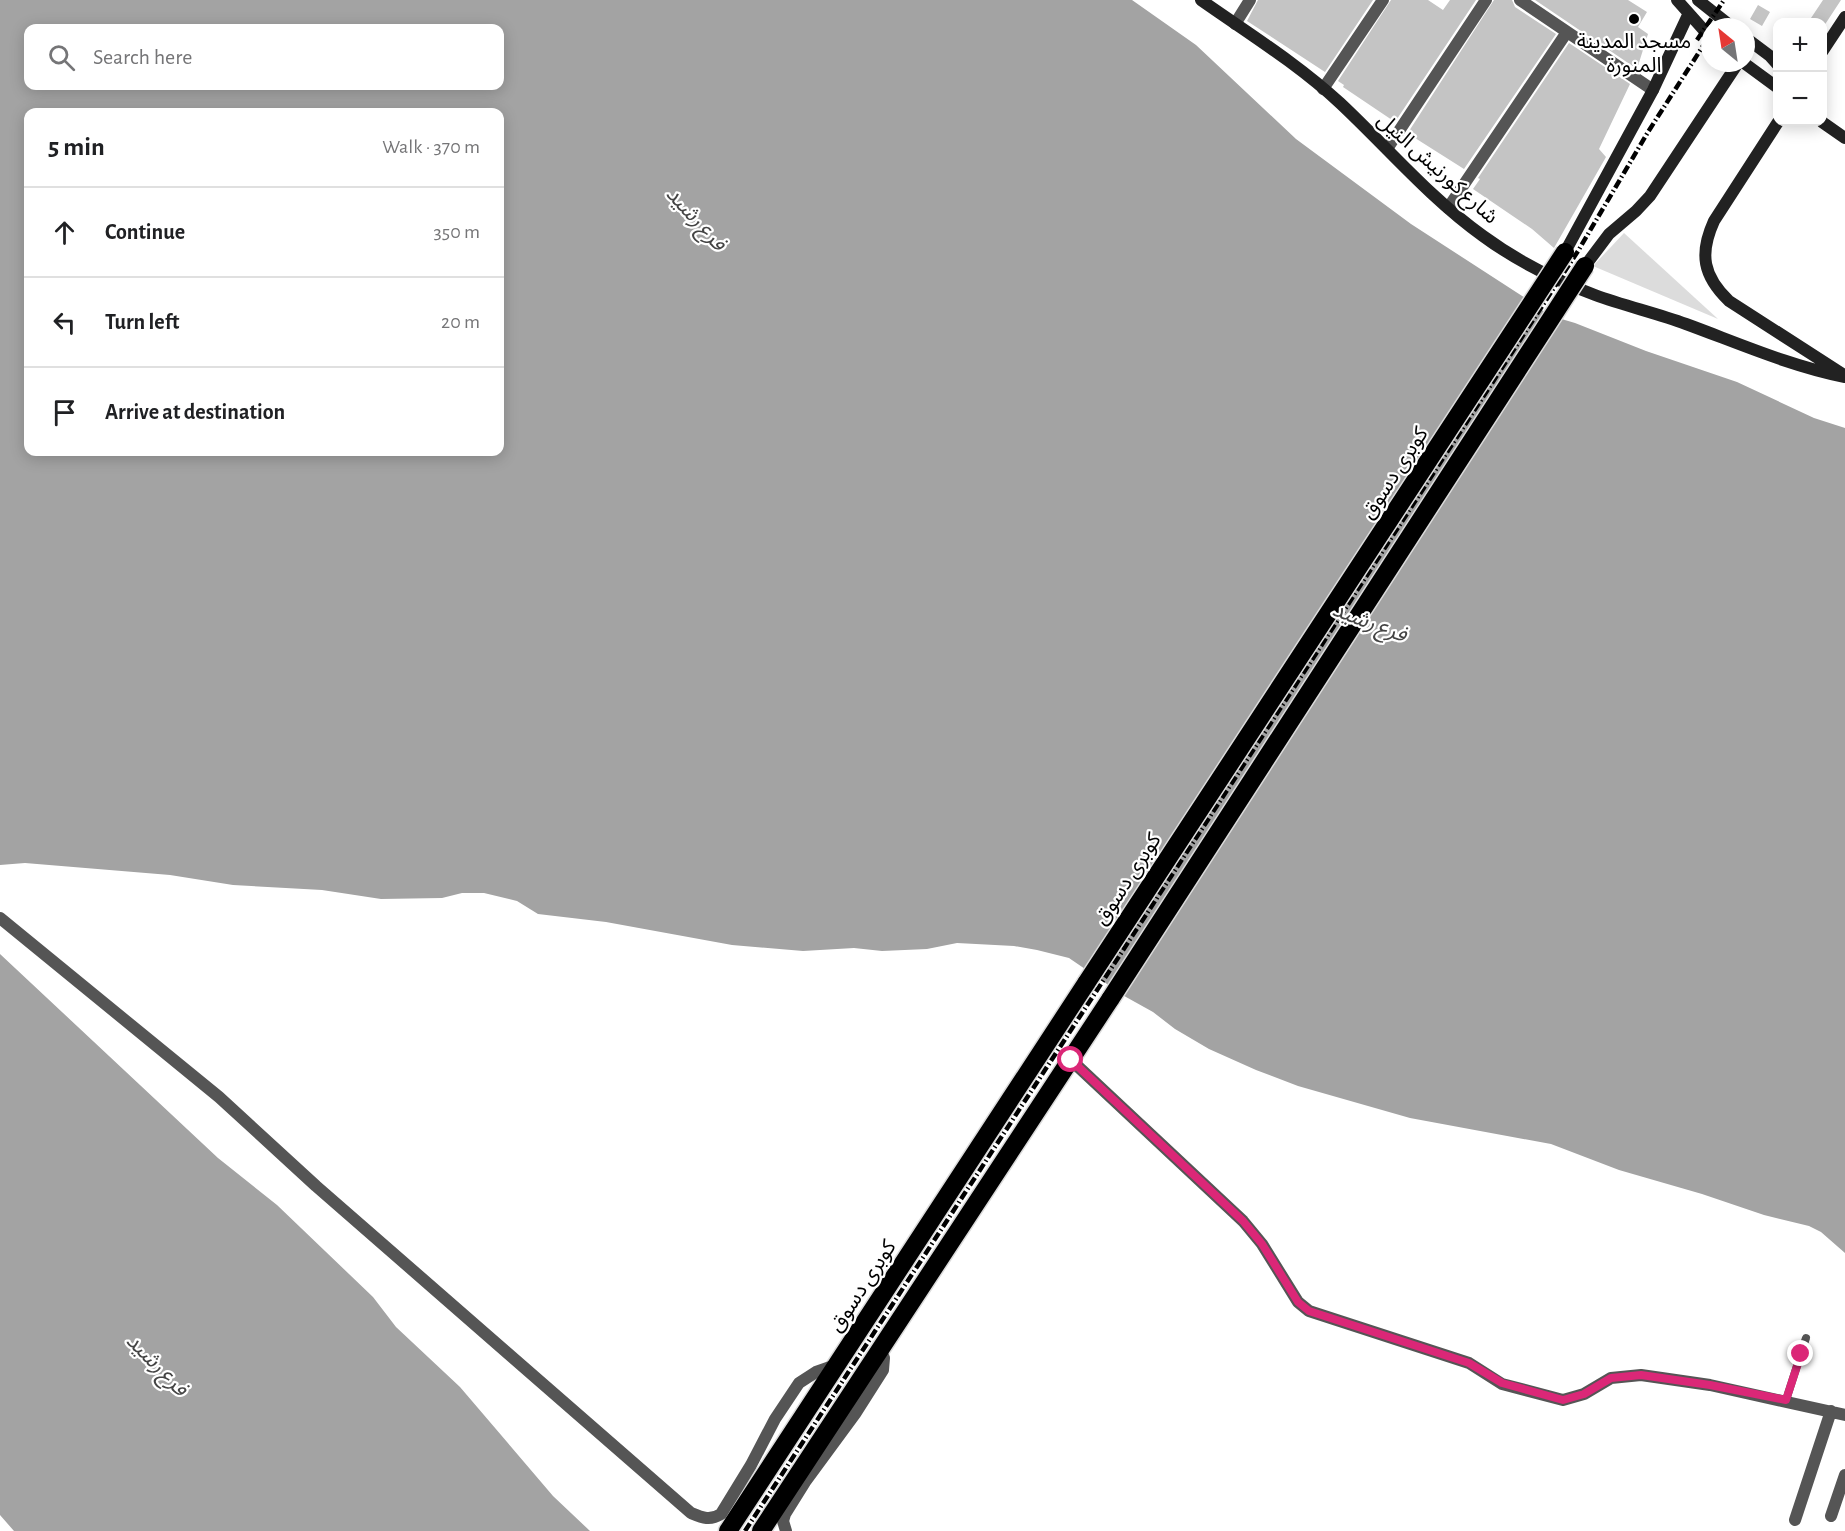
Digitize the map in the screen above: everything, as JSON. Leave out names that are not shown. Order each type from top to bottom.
[{"type":"highway","name":"كوبرى دسوق","points":[[728,1531],[1565,252]]},
{"type":"highway","points":[[761,1531],[1071,1060],[1586,266]]},
{"type":"main road","name":"شارع كورنيش النيل","points":[[1201,0],[1323,89],[1448,208],[1482,236],[1518,259],[1597,296],[1662,316],[1791,363],[1845,376]]},
{"type":"main road","points":[[1677,0],[1701,28]]},
{"type":"main road","points":[[1698,0],[1721,18]]},
{"type":"main road","points":[[1565,252],[1653,90],[1688,15]]},
{"type":"main road","points":[[1827,44],[1845,17]]},
{"type":"main road","points":[[1755,45],[1773,59]]},
{"type":"main road","points":[[1755,71],[1773,84]]},
{"type":"main road","points":[[1586,266],[1609,234],[1636,212],[1650,196],[1732,72]]},
{"type":"main road","points":[[1827,125],[1845,138]]},
{"type":"main road","points":[[1775,126],[1714,221],[1707,238],[1704,255],[1708,273],[1716,288],[1729,301],[1845,376]]},
{"type":"street","points":[[1235,24],[1250,0]]},
{"type":"street","points":[[1323,89],[1383,0]]},
{"type":"street","points":[[1387,149],[1485,0]]},
{"type":"street","points":[[1520,0],[1653,90]]},
{"type":"street","points":[[1448,208],[1567,32]]},
{"type":"street","points":[[0,918],[219,1097],[316,1186],[691,1513],[706,1519],[721,1514],[751,1465],[775,1419],[799,1383],[816,1372],[837,1365]]},
{"type":"street","points":[[1071,1060],[1243,1221],[1262,1244],[1298,1302],[1309,1311],[1469,1363],[1502,1383],[1563,1400],[1584,1394],[1611,1378],[1641,1375],[1710,1385],[1786,1400],[1845,1415]]},
{"type":"street","points":[[786,1531],[783,1521],[785,1514],[883,1370],[884,1358],[880,1350]]},
{"type":"street","points":[[1795,1520],[1831,1411]]},
{"type":"street","points":[[1831,1516],[1845,1474]]},
{"type":"lane","points":[[1786,1400],[1806,1338]]},
{"type":"shaded area","points":[[1624,233],[1718,319],[1593,266]]},
{"type":"water","name":"فرع رشيد","points":[[0,0],[1132,0],[1196,45],[1296,139],[1411,224],[1548,315],[1737,382],[1814,418],[1845,428],[1845,1253],[1821,1232],[1809,1226],[1764,1215],[1619,1170],[1551,1144],[1410,1118],[1298,1086],[1209,1049],[1069,958],[1037,950],[1014,946],[957,943],[927,949],[882,951],[854,948],[803,951],[732,945],[606,922],[538,914],[517,901],[484,893],[462,893],[442,898],[381,899],[322,890],[233,885],[170,875],[25,863],[0,865]]},
{"type":"water","name":"فرع رشيد","points":[[0,954],[218,1158],[277,1205],[373,1297],[396,1327],[460,1387],[553,1496],[590,1531],[14,1531],[0,1515]]},
{"type":"building","points":[[1258,0],[1373,0],[1325,72],[1247,21]]},
{"type":"building","points":[[1391,0],[1428,0],[1443,10],[1450,0],[1476,0],[1395,122],[1343,87],[1344,85],[1338,81]]},
{"type":"building","points":[[1494,0],[1512,0],[1515,7],[1556,34],[1464,169],[1415,138],[1416,136],[1409,131]]},
{"type":"building","points":[[1535,0],[1628,0],[1647,12],[1638,27],[1648,34],[1637,69]]},
{"type":"building","points":[[1823,0],[1841,0],[1827,21],[1827,18],[1811,18]]},
{"type":"building","points":[[1758,5],[1770,12],[1762,26],[1755,22],[1755,18],[1751,18]]},
{"type":"building","points":[[1569,43],[1630,84],[1599,149],[1606,157],[1554,248],[1532,229],[1473,189],[1480,179],[1478,178]]},
{"type":"railway","points":[[1697,40],[1724,0]]},
{"type":"railway","points":[[745,1531],[1578,251],[1648,132],[1701,49]]},
{"type":"place","name":"مسجد المدينة المنورة","points":[[1634,19]]},
{"type":"route","points":[[1071,1060],[1252,1230],[1298,1302],[1309,1311],[1469,1363],[1502,1383],[1563,1400],[1584,1394],[1611,1378],[1641,1375],[1710,1385],[1786,1400],[1801,1354]]}]
